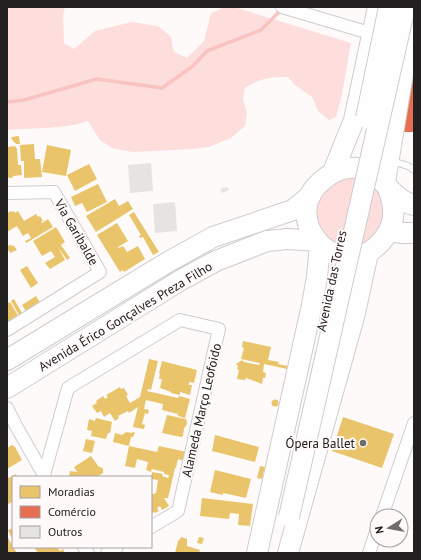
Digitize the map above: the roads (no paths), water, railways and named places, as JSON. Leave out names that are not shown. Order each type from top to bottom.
[{"type":"main road","points":[[328,176],[354,120],[378,7]]},
{"type":"main road","name":"Avenida das Torres","points":[[283,553],[285,516],[389,7]]},
{"type":"main road","name":"Avenida das Torres","points":[[267,553],[285,516],[405,7]]},
{"type":"main road","points":[[288,553],[355,313],[378,243],[393,217],[393,205],[385,182],[388,160],[409,67],[414,18]]},
{"type":"main road","points":[[258,553],[318,277],[318,243],[310,232],[307,222],[307,211],[310,195],[317,184],[328,176],[344,169],[355,168],[371,173],[385,182],[399,198],[414,204]]},
{"type":"main road","name":"Avenida Érico Gonçalves Preza Filho","points":[[7,360],[168,262],[213,237],[293,210],[310,195]]},
{"type":"main road","name":"Avenida Érico Gonçalves Preza Filho","points":[[7,388],[181,280],[216,261],[267,241],[288,239],[318,243],[331,253],[343,258],[356,258],[378,243],[401,233],[414,233]]},
{"type":"street","points":[[282,7],[373,34]]},
{"type":"street","name":"Via Garibalde","points":[[7,193],[54,192],[100,272],[7,330]]},
{"type":"street","name":"Alameda Março Leofoido","points":[[45,476],[68,388],[180,320],[219,329],[178,511],[152,526]]},
{"type":"street","points":[[7,408],[11,426],[45,476]]},
{"type":"street","points":[[385,508],[414,423]]},
{"type":"lane","points":[[388,160],[398,162],[414,170]]},
{"type":"waterway","points":[[7,102],[24,100],[97,79],[162,88],[193,66],[207,51],[261,30],[282,9]]},
{"type":"place","name":"Ópera Ballet","points":[[363,443]]}]
